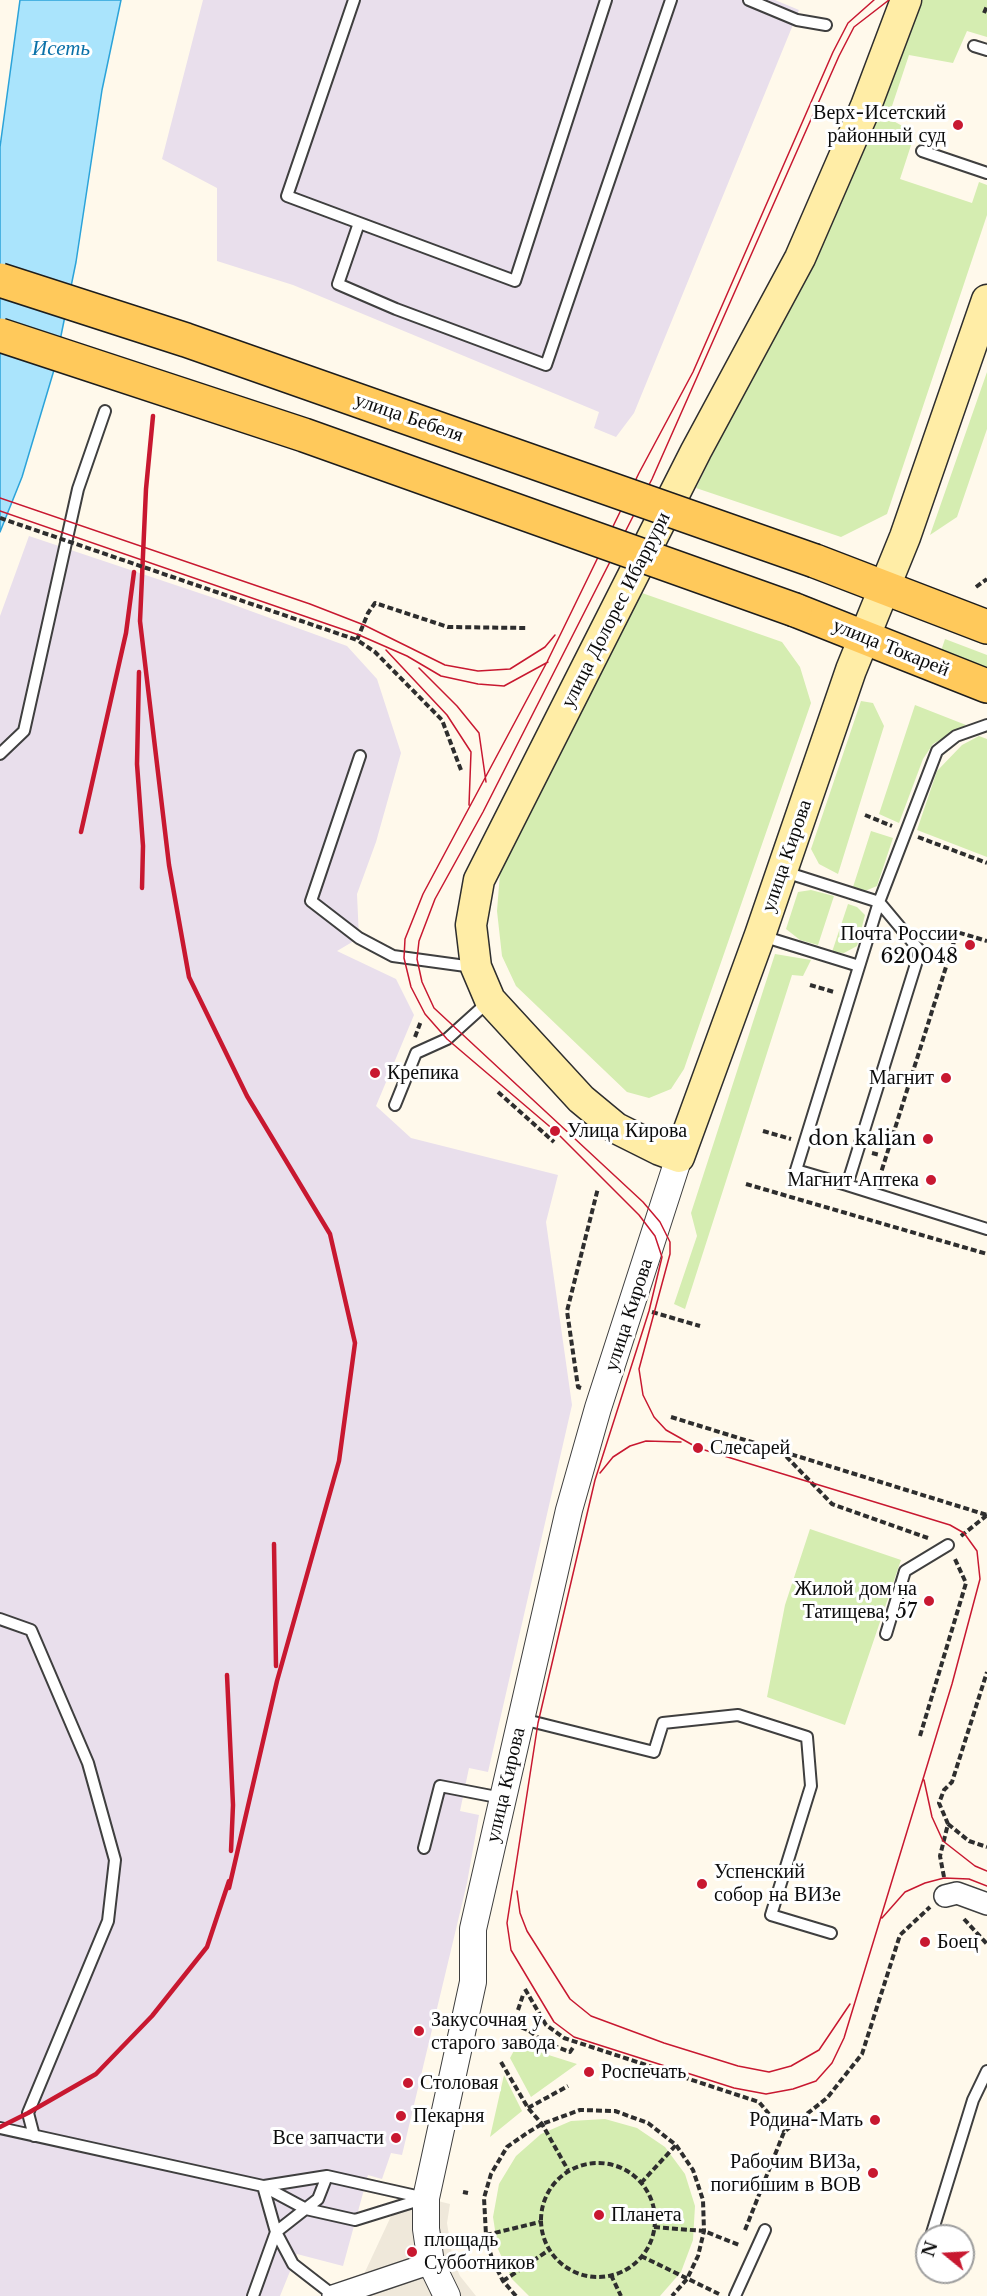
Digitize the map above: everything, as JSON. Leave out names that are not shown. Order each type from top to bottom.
[{"type":"main road","name":"улица Долорес Ибаррури","points":[[679,1157],[616,1128],[581,1099],[490,1000],[476,967],[471,926],[479,880],[696,452],[800,258],[866,106],[906,0]]},
{"type":"main road","name":"улица Бебеля","points":[[0,280],[186,340],[885,587]]},
{"type":"main road","name":"улица Кирова","points":[[679,1157],[760,935],[864,637],[905,537],[987,300]]},
{"type":"main road","name":"улица Токарей","points":[[0,335],[304,435],[795,610],[987,686]]},
{"type":"main road","points":[[885,587],[987,627]]},
{"type":"street","name":"улица Кирова","points":[[447,2296],[431,2263],[426,2229],[426,2198],[473,1982],[473,1929],[569,1510],[598,1408],[679,1157]]},
{"type":"street","points":[[945,1896],[957,1893],[987,1904]]},
{"type":"street","points":[[333,2296],[431,2263]]},
{"type":"lane","points":[[354,0],[287,196],[515,281],[606,0]]},
{"type":"lane","points":[[359,223],[338,284],[396,309],[546,364],[671,0]]},
{"type":"lane","points":[[749,0],[797,20],[826,25]]},
{"type":"lane","points":[[974,46],[987,50]]},
{"type":"lane","points":[[922,151],[987,173]]},
{"type":"lane","points":[[0,754],[24,731],[78,489],[105,411]]},
{"type":"lane","points":[[987,724],[956,736],[937,751],[879,902],[796,1170],[987,1229]]},
{"type":"lane","points":[[360,756],[311,901],[359,938],[393,956],[476,967]]},
{"type":"lane","points":[[782,871],[879,902],[920,951],[847,1185]]},
{"type":"lane","points":[[760,935],[859,966]]},
{"type":"lane","points":[[395,1105],[416,1053],[447,1039],[490,1000]]},
{"type":"lane","points":[[886,1634],[905,1571],[948,1545]]},
{"type":"lane","points":[[0,1618],[31,1630],[88,1763],[115,1860],[108,1921],[28,2113],[34,2136]]},
{"type":"lane","points":[[521,1719],[654,1752],[663,1723],[738,1715],[807,1737],[811,1786],[771,1915],[831,1933]]},
{"type":"lane","points":[[424,1848],[440,1786],[502,1798]]},
{"type":"lane","points":[[935,2224],[973,2100],[987,2071]]},
{"type":"lane","points":[[0,2128],[263,2186],[306,2209],[355,2220],[426,2198]]},
{"type":"lane","points":[[263,2186],[327,2176],[426,2198]]},
{"type":"lane","points":[[253,2296],[276,2232],[318,2199],[327,2176]]},
{"type":"lane","points":[[263,2186],[276,2232],[293,2264],[333,2296]]},
{"type":"lane","points":[[735,2296],[765,2230]]},
{"type":"path","points":[[984,13],[987,6]]},
{"type":"path","points":[[0,518],[357,640],[375,652],[442,720],[461,770]]},
{"type":"path","points":[[976,587],[987,579]]},
{"type":"path","points":[[357,640],[368,613],[375,603],[448,627],[528,628]]},
{"type":"path","points":[[865,815],[987,863]]},
{"type":"path","points":[[886,1185],[878,1182],[957,932],[987,941]]},
{"type":"path","points":[[810,985],[834,992]]},
{"type":"path","points":[[498,1092],[554,1142]]},
{"type":"path","points":[[763,1131],[782,1136]]},
{"type":"path","points":[[746,1184],[987,1254]]},
{"type":"path","points":[[578,1387],[567,1311],[598,1188]]},
{"type":"path","points":[[632,1305],[700,1326]]},
{"type":"path","points":[[670,1417],[987,1516]]},
{"type":"path","points":[[780,1450],[832,1504],[948,1545],[966,1583],[920,1736]]},
{"type":"path","points":[[948,1545],[987,1516]]},
{"type":"path","points":[[987,1672],[951,1782],[944,1790],[939,1803],[948,1824],[969,1841],[987,1847]]},
{"type":"path","points":[[948,1824],[940,1856],[945,1896],[987,1944]]},
{"type":"path","points":[[735,2255],[784,2132],[827,2098],[862,2054],[900,1935],[919,1915],[945,1896]]},
{"type":"path","points":[[525,1989],[546,2025],[564,2038],[759,2102],[784,2132]]},
{"type":"path","points":[[518,2010],[523,1995]]},
{"type":"path","points":[[513,2024],[528,2030],[544,2042],[570,2052],[574,2046]]},
{"type":"path","points":[[501,2062],[528,2108],[542,2124],[568,2170]]},
{"type":"path","points":[[528,2108],[568,2086]]},
{"type":"path","points":[[516,2296],[503,2281],[492,2259],[486,2235],[484,2198],[491,2174],[507,2147],[542,2124],[580,2110],[615,2111],[648,2123],[676,2145],[693,2170],[703,2200],[704,2230],[698,2256],[687,2279],[672,2296]]},
{"type":"path","points":[[641,2183],[676,2145]]},
{"type":"path","points":[[590,2163],[609,2163],[627,2170],[641,2183],[650,2196],[654,2227],[650,2242],[641,2256],[628,2268],[611,2275],[593,2277],[561,2264],[549,2250],[540,2222],[542,2206],[548,2190],[568,2170],[590,2163]]},
{"type":"path","points":[[486,2235],[540,2222]]},
{"type":"path","points":[[654,2227],[704,2230],[739,2245]]},
{"type":"path","points":[[503,2281],[549,2250]]},
{"type":"path","points":[[641,2256],[718,2295],[723,2284]]},
{"type":"path","points":[[611,2275],[621,2296]]},
{"type":"shaded area","points":[[203,0],[775,0],[799,10],[634,413],[616,437],[594,428],[599,412],[293,285],[217,261],[217,188],[162,159]]},
{"type":"shaded area","points":[[29,536],[223,601],[347,646],[377,679],[401,753],[376,842],[357,894],[359,938],[337,951],[396,979],[414,1015],[376,1106],[411,1138],[558,1175],[546,1222],[572,1405],[488,1772],[469,1768],[460,1811],[479,1815],[467,1883],[402,2155],[391,2153],[382,2179],[368,2175],[343,2266],[297,2254],[280,2296],[0,2296],[0,616]]},
{"type":"shaded area","name":"площадь Субботников","points":[[400,2197],[426,2198],[450,2204],[447,2223],[453,2260],[460,2276],[476,2296],[359,2296],[357,2289]]},
{"type":"green space","points":[[920,0],[987,0],[987,37],[967,31],[953,63],[909,55],[888,118],[915,133],[900,179],[972,203],[979,182],[987,185],[987,215],[887,514],[841,537],[696,488],[872,132]]},
{"type":"green space","points":[[987,372],[987,429],[957,517],[930,535]]},
{"type":"green space","points":[[642,593],[782,642],[800,667],[811,703],[684,1069],[671,1089],[649,1098],[627,1092],[516,986],[502,956],[497,911],[500,873]]},
{"type":"green space","points":[[945,639],[987,655],[987,669],[941,651]]},
{"type":"green space","points":[[861,701],[873,703],[884,726],[838,874],[819,864],[811,849]]},
{"type":"green space","points":[[915,705],[966,725],[933,744],[923,759],[899,823],[879,814]]},
{"type":"green space","points":[[979,736],[987,739],[987,857],[917,830],[937,771],[962,745]]},
{"type":"green space","points":[[871,831],[893,838],[877,886],[865,891],[853,887]]},
{"type":"green space","points":[[811,890],[834,896],[818,945],[800,940],[786,929],[798,892]]},
{"type":"green space","points":[[848,904],[857,907],[865,915],[857,946],[844,953],[832,952]]},
{"type":"green space","points":[[775,954],[811,960],[803,976],[792,975],[685,1309],[674,1304],[697,1236],[691,1213]]},
{"type":"green space","points":[[810,1529],[901,1560],[845,1725],[767,1697],[785,1605]]},
{"type":"green space","points":[[517,2045],[577,2064],[531,2097],[510,2058]]},
{"type":"green space","points":[[504,2075],[522,2111],[490,2137]]},
{"type":"green space","points":[[605,2119],[637,2128],[665,2147],[685,2174],[695,2206],[693,2240],[681,2272],[660,2296],[529,2296],[512,2279],[498,2249],[493,2217],[499,2184],[516,2156],[541,2134],[571,2121]]},
{"type":"water","name":"Исеть","points":[[20,0],[121,0],[102,90],[76,262],[54,370],[22,477],[0,532],[0,147]]},
{"type":"tram line","points":[[874,0],[848,23],[833,52],[693,372],[639,473],[547,662],[423,894],[405,939],[404,958],[411,987],[425,1014],[447,1039],[555,1131],[639,1215],[655,1236],[662,1257],[649,1311],[595,1480],[538,1723],[507,1923],[511,1950],[554,2022],[574,2037],[734,2088],[766,2094],[793,2089],[816,2081],[832,2063],[844,2038],[952,1684],[980,1579],[977,1551],[964,1533],[950,1525],[698,1448],[666,1430],[654,1417],[643,1395],[639,1369],[670,1254],[670,1242],[660,1222],[643,1202],[434,1008],[422,982],[417,959],[419,941],[435,899],[483,812],[652,479],[839,56],[854,27],[889,0]]},
{"type":"tram line","points":[[0,498],[310,604],[364,625],[445,665],[478,671],[510,669],[545,647],[555,635]]},
{"type":"tram line","points":[[0,511],[359,635],[407,656],[441,676],[478,684],[504,686],[548,662]]},
{"type":"tram line","points":[[386,650],[447,715],[471,752],[469,805]]},
{"type":"tram line","points":[[419,668],[457,706],[479,733],[486,782]]},
{"type":"tram line","points":[[600,1473],[613,1457],[630,1446],[646,1441],[681,1442]]},
{"type":"tram line","points":[[924,1780],[932,1817],[943,1841],[975,1866],[987,1871]]},
{"type":"tram line","points":[[882,1918],[905,1892],[925,1883],[944,1878],[969,1879],[987,1886]]},
{"type":"tram line","points":[[517,1891],[520,1913],[527,1931],[570,1999],[591,2016],[664,2043],[738,2066],[769,2072],[791,2066],[819,2050],[850,2004]]},
{"type":"railway","points":[[153,416],[146,489],[140,621],[169,865],[189,977],[247,1096],[330,1234],[355,1343],[339,1461],[277,1681],[229,1888]]},
{"type":"railway","points":[[81,832],[126,633],[134,572]]},
{"type":"railway","points":[[139,672],[137,764],[143,846],[142,888]]},
{"type":"railway","points":[[274,1544],[276,1666]]},
{"type":"railway","points":[[227,1675],[233,1805],[231,1851]]},
{"type":"railway","points":[[0,2127],[96,2074],[152,2016],[207,1947],[229,1881]]},
{"type":"place","name":"Верх-Исетский районный суд","points":[[958,125]]},
{"type":"place","name":"Почта России 620048","points":[[970,945]]},
{"type":"place","name":"Крепика","points":[[375,1073]]},
{"type":"place","name":"Магнит","points":[[946,1078]]},
{"type":"place","name":"Улица Кирова","points":[[555,1131]]},
{"type":"place","name":"don kalian","points":[[928,1139]]},
{"type":"place","name":"Магнит Аптека","points":[[931,1180]]},
{"type":"place","name":"Слесарей","points":[[698,1448]]},
{"type":"place","name":"Жилой дом на Татищева, 57","points":[[929,1601]]},
{"type":"place","name":"Успенский собор на ВИЗе","points":[[702,1884]]},
{"type":"place","name":"Боец","points":[[925,1942]]},
{"type":"place","name":"Закусочная у старого завода","points":[[419,2031]]},
{"type":"place","name":"Роспечать","points":[[589,2072]]},
{"type":"place","name":"Столовая","points":[[408,2083]]},
{"type":"place","name":"Пекарня","points":[[401,2116]]},
{"type":"place","name":"Родина-Мать","points":[[875,2120]]},
{"type":"place","name":"Все запчасти","points":[[396,2138]]},
{"type":"place","name":"Рабочим ВИЗа, погибшим в ВОВ","points":[[873,2173]]},
{"type":"place","name":"Планета","points":[[599,2215]]},
{"type":"place","name":"площадь Субботников","points":[[412,2252]]}]
